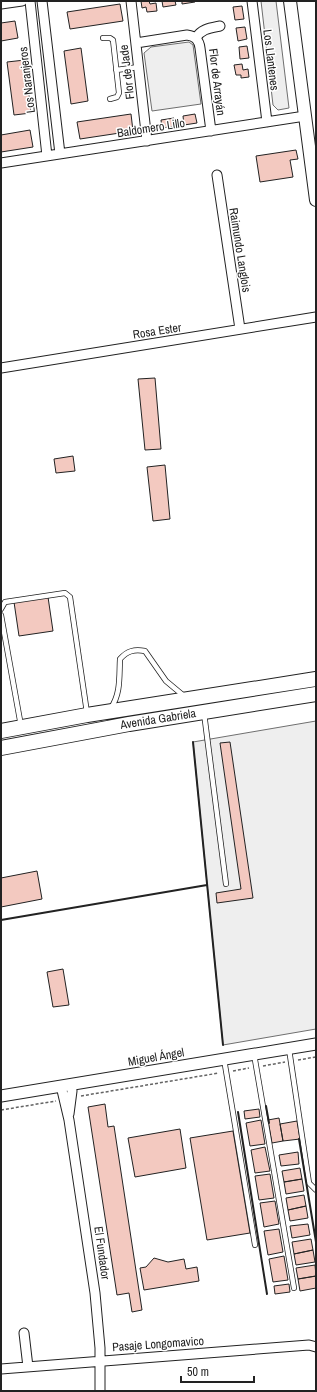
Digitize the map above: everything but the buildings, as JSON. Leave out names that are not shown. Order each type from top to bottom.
[{"type":"main road","points":[[290,1],[316,200]]},
{"type":"main road","name":"Avenida Gabriela","points":[[1,732],[88,715],[189,698],[316,679]]},
{"type":"main road","name":"Avenida Gabriela","points":[[1,748],[81,732],[316,694]]},
{"type":"street","points":[[1,4],[22,1]]},
{"type":"street","name":"Los Naranjeros","points":[[30,1],[47,156]]},
{"type":"street","name":"Los Naranjeros","points":[[42,1],[60,154]]},
{"type":"street","name":"Flor de Jade","points":[[131,1],[147,141]]},
{"type":"street","name":"Los Llantenes","points":[[252,1],[267,122]]},
{"type":"street","name":"Flor de Arrayán","points":[[196,38],[200,32],[220,26]]},
{"type":"street","name":"Flor de Arrayán","points":[[136,43],[187,35],[196,38],[200,48],[211,131]]},
{"type":"street","name":"Baldomero Lillo","points":[[1,163],[305,116]]},
{"type":"street","name":"Raimundo Langlois","points":[[217,174],[240,329]]},
{"type":"street","name":"Rosa Ester","points":[[1,368],[316,317]]},
{"type":"street","name":"Miguel Ángel","points":[[1,1096],[316,1044]]},
{"type":"street","name":"El Fundador","points":[[66,1085],[69,1120],[92,1268],[97,1312],[100,1391]]},
{"type":"street","points":[[24,1333],[28,1367]]},
{"type":"street","name":"Pasaje Longomavico","points":[[1,1369],[100,1360],[309,1345],[316,1347]]},
{"type":"lane","points":[[104,38],[110,38],[113,40],[119,95],[117,98],[110,99]]},
{"type":"lane","points":[[116,70],[139,67]]},
{"type":"lane","points":[[1,609],[5,602],[64,593],[70,597],[88,715]]},
{"type":"lane","points":[[1,615],[21,728]]},
{"type":"lane","points":[[108,712],[116,699],[118,692],[120,659],[126,653],[135,650],[145,651],[166,681],[189,698]]},
{"type":"lane","points":[[204,712],[226,884]]},
{"type":"lane","points":[[289,1049],[309,1183],[316,1190]]},
{"type":"lane","points":[[254,1054],[294,1288]]},
{"type":"lane","points":[[224,1059],[254,1245]]},
{"type":"path","points":[[1,1110],[316,1057]]},
{"type":"shaded area","points":[[261,1],[276,1],[289,108],[278,110],[273,105]]},
{"type":"shaded area","points":[[189,42],[193,45],[201,104],[152,111],[144,53],[151,47]]},
{"type":"shaded area","points":[[316,721],[316,1029],[223,1045],[193,742]]},
{"type":"wall","points":[[193,742],[223,1045]]},
{"type":"wall","points":[[1,920],[207,885]]},
{"type":"wall","points":[[266,1106],[269,1123]]},
{"type":"wall","points":[[238,1112],[267,1294]]},
{"type":"wall","points":[[299,1139],[316,1242]]}]
